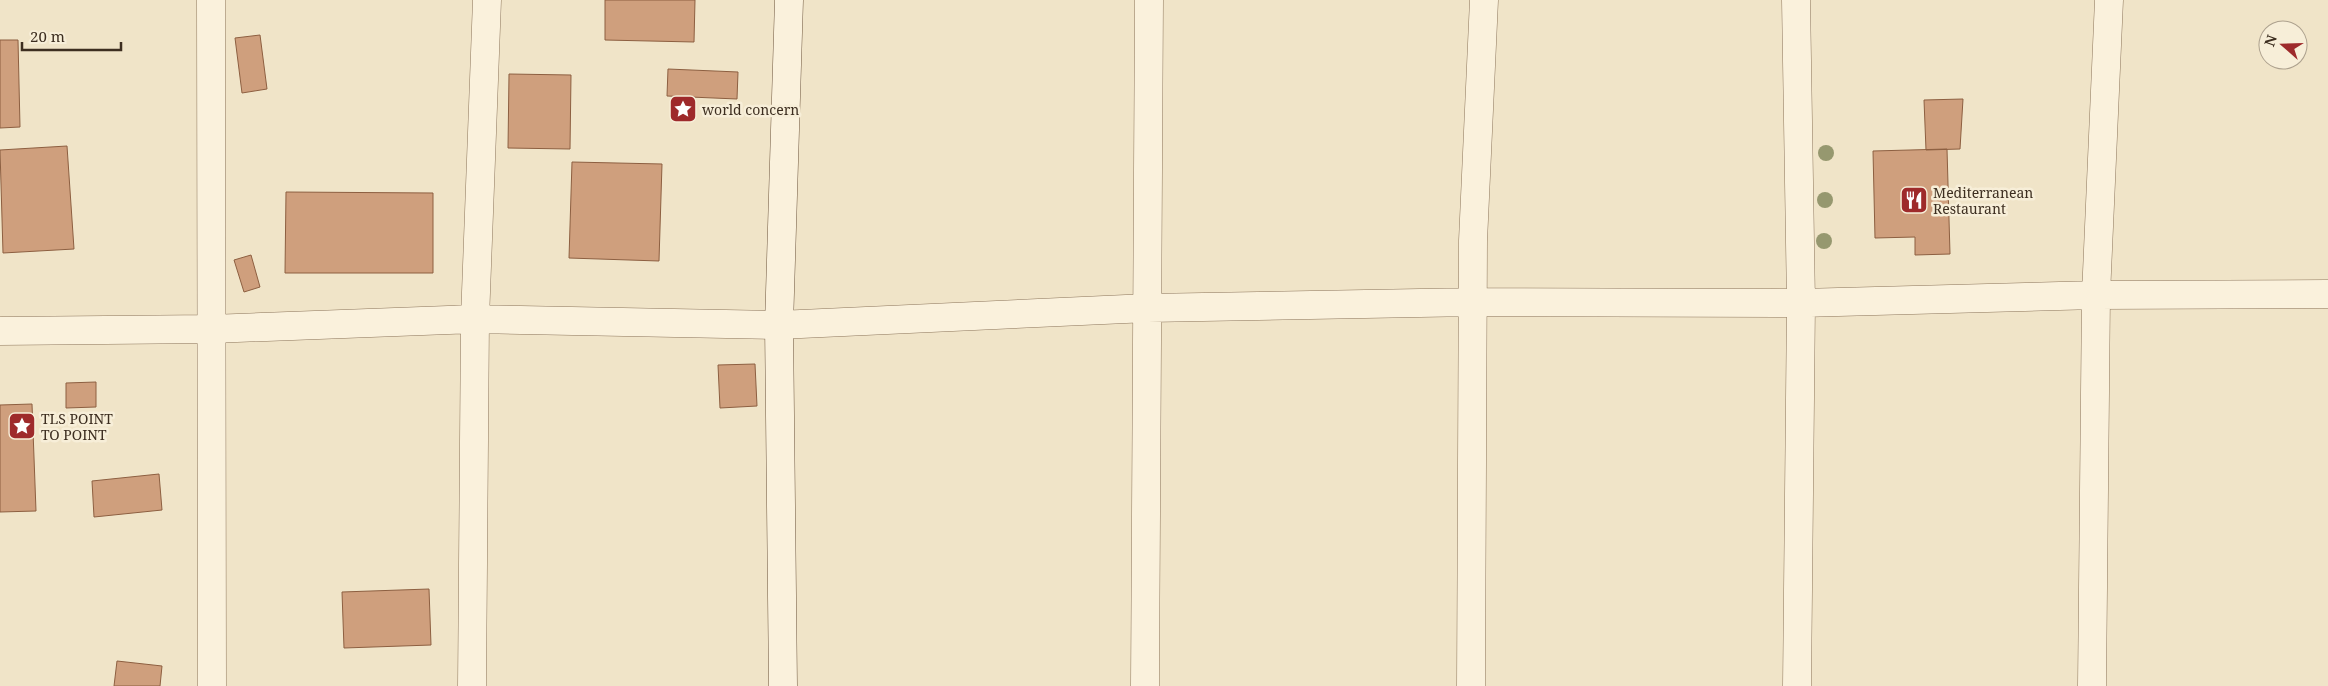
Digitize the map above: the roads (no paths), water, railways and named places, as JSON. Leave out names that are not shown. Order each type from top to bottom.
[{"type":"street","points":[[211,0],[212,686]]},
{"type":"street","points":[[472,686],[474,320],[487,0]]},
{"type":"street","points":[[783,686],[779,325],[789,0]]},
{"type":"street","points":[[1145,686],[1149,0]]},
{"type":"street","points":[[1471,686],[1473,241],[1484,0]]},
{"type":"street","points":[[1796,0],[1800,303],[1797,686]]},
{"type":"street","points":[[2092,686],[2096,295],[2109,0]]},
{"type":"street","points":[[0,331],[211,329],[474,320],[779,325],[1148,308],[1474,302],[1800,303],[2096,295],[2328,294]]},
{"type":"place","name":"world concern","points":[[683,109]]},
{"type":"place","name":"Mediterranean Restaurant","points":[[1914,200]]},
{"type":"place","name":"TLS POINT TO POINT","points":[[22,426]]}]
